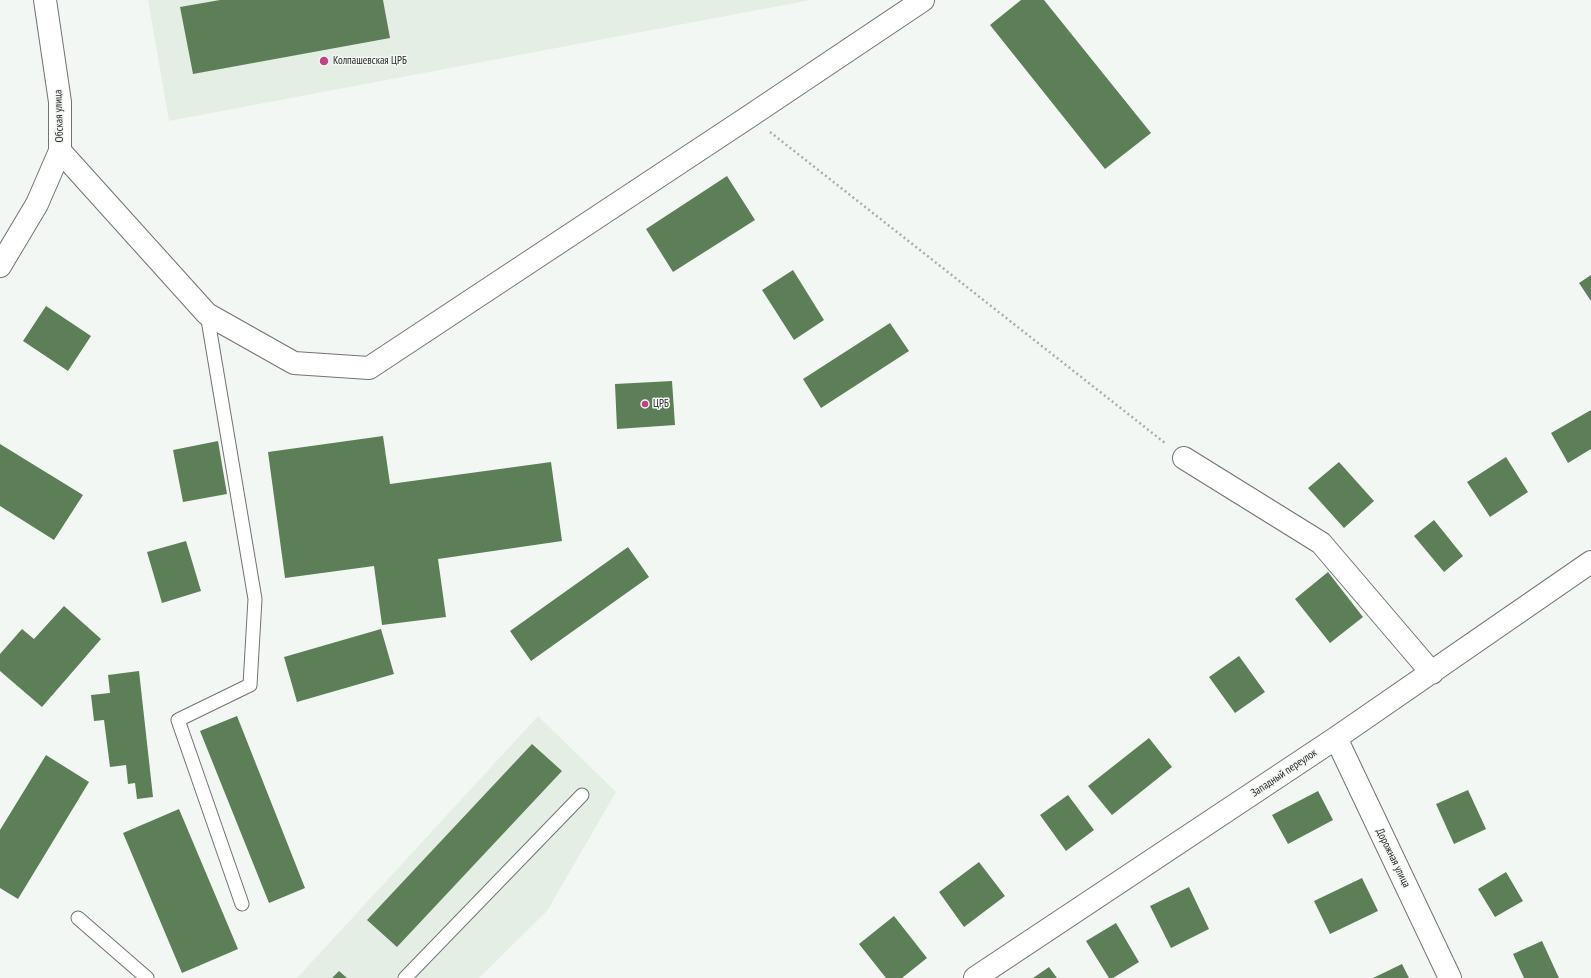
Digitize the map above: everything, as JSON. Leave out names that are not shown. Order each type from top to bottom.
[{"type":"street","name":"Обская улица","points":[[0,266],[37,204],[60,151],[60,102],[45,0]]},
{"type":"street","points":[[60,151],[208,314],[294,363],[369,368],[923,0]]},
{"type":"street","points":[[1184,458],[1321,543],[1432,673]]},
{"type":"street","name":"Западный переулок","points":[[975,978],[1336,738],[1591,562]]},
{"type":"street","name":"Дорожная улица","points":[[1336,738],[1450,978]]},
{"type":"lane","points":[[208,314],[255,600],[250,685],[178,720],[242,904]]},
{"type":"lane","points":[[405,978],[582,795]]},
{"type":"lane","points":[[78,918],[147,978]]},
{"type":"path","points":[[750,116],[1184,458]]},
{"type":"shaded area","name":"Колпашевская ЦРБ","points":[[148,0],[811,0],[169,121]]},
{"type":"shaded area","points":[[538,716],[616,792],[547,911],[479,978],[297,978]]},
{"type":"building","points":[[220,0],[383,0],[390,38],[193,74],[180,7]]},
{"type":"building","points":[[1021,0],[1044,0],[1151,133],[1105,169],[990,25]]},
{"type":"building","points":[[727,176],[755,220],[673,272],[646,229]]},
{"type":"building","points":[[793,270],[824,320],[794,340],[762,290]]},
{"type":"building","points":[[1591,275],[1591,301],[1579,283]]},
{"type":"building","points":[[46,306],[91,336],[68,371],[23,341]]},
{"type":"building","points":[[890,323],[909,351],[821,408],[803,379]]},
{"type":"building","name":"ЦРБ","points":[[672,381],[675,425],[617,429],[615,384]]},
{"type":"building","points":[[1591,410],[1591,449],[1568,463],[1551,433]]},
{"type":"building","points":[[383,436],[390,484],[551,462],[562,541],[438,559],[446,617],[382,625],[374,566],[285,578],[268,452]]},
{"type":"building","points":[[218,441],[227,494],[183,502],[173,450]]},
{"type":"building","points":[[0,444],[83,495],[54,540],[0,506]]},
{"type":"building","points":[[1506,457],[1528,492],[1490,517],[1467,482]]},
{"type":"building","points":[[1339,462],[1374,501],[1344,528],[1308,488]]},
{"type":"building","points":[[1434,520],[1463,556],[1444,572],[1414,536]]},
{"type":"building","points":[[186,541],[201,591],[162,603],[147,552]]},
{"type":"building","points":[[628,547],[649,577],[531,661],[510,631]]},
{"type":"building","points":[[1328,572],[1363,617],[1330,643],[1295,599]]},
{"type":"building","points":[[64,606],[101,639],[42,707],[0,671],[0,654],[22,629],[34,639]]},
{"type":"building","points":[[381,629],[394,674],[297,702],[284,657]]},
{"type":"building","points":[[1239,656],[1265,692],[1235,713],[1209,677]]},
{"type":"building","points":[[139,671],[153,797],[137,799],[135,783],[128,784],[126,765],[110,767],[104,720],[94,721],[91,695],[110,693],[108,675]]},
{"type":"building","points":[[237,716],[305,888],[269,903],[200,731]]},
{"type":"building","points":[[1149,738],[1172,767],[1112,815],[1088,786]]},
{"type":"building","points":[[532,744],[562,771],[397,947],[367,920]]},
{"type":"building","points":[[46,755],[89,782],[18,899],[0,888],[0,830]]},
{"type":"building","points":[[1468,790],[1486,829],[1454,844],[1436,804]]},
{"type":"building","points":[[1318,791],[1333,820],[1288,844],[1272,815]]},
{"type":"building","points":[[1068,795],[1094,830],[1066,851],[1040,815]]},
{"type":"building","points":[[179,809],[238,949],[182,973],[123,833]]},
{"type":"building","points":[[979,862],[1005,896],[964,927],[939,892]]},
{"type":"building","points":[[1506,872],[1523,901],[1495,917],[1478,889]]},
{"type":"building","points":[[1362,878],[1378,911],[1330,934],[1314,901]]},
{"type":"building","points":[[1189,887],[1209,929],[1171,948],[1150,906]]},
{"type":"building","points":[[894,916],[927,958],[902,978],[886,978],[859,944]]},
{"type":"building","points":[[1116,923],[1139,962],[1113,978],[1109,978],[1086,941]]},
{"type":"building","points":[[1542,941],[1559,978],[1524,978],[1513,954]]},
{"type":"building","points":[[1402,964],[1409,978],[1373,978]]},
{"type":"building","points":[[1049,967],[1057,978],[1033,978]]},
{"type":"building","points":[[339,971],[347,978],[332,978]]},
{"type":"place","name":"Колпашевская ЦРБ","points":[[324,61]]},
{"type":"place","name":"ЦРБ","points":[[645,404]]}]
